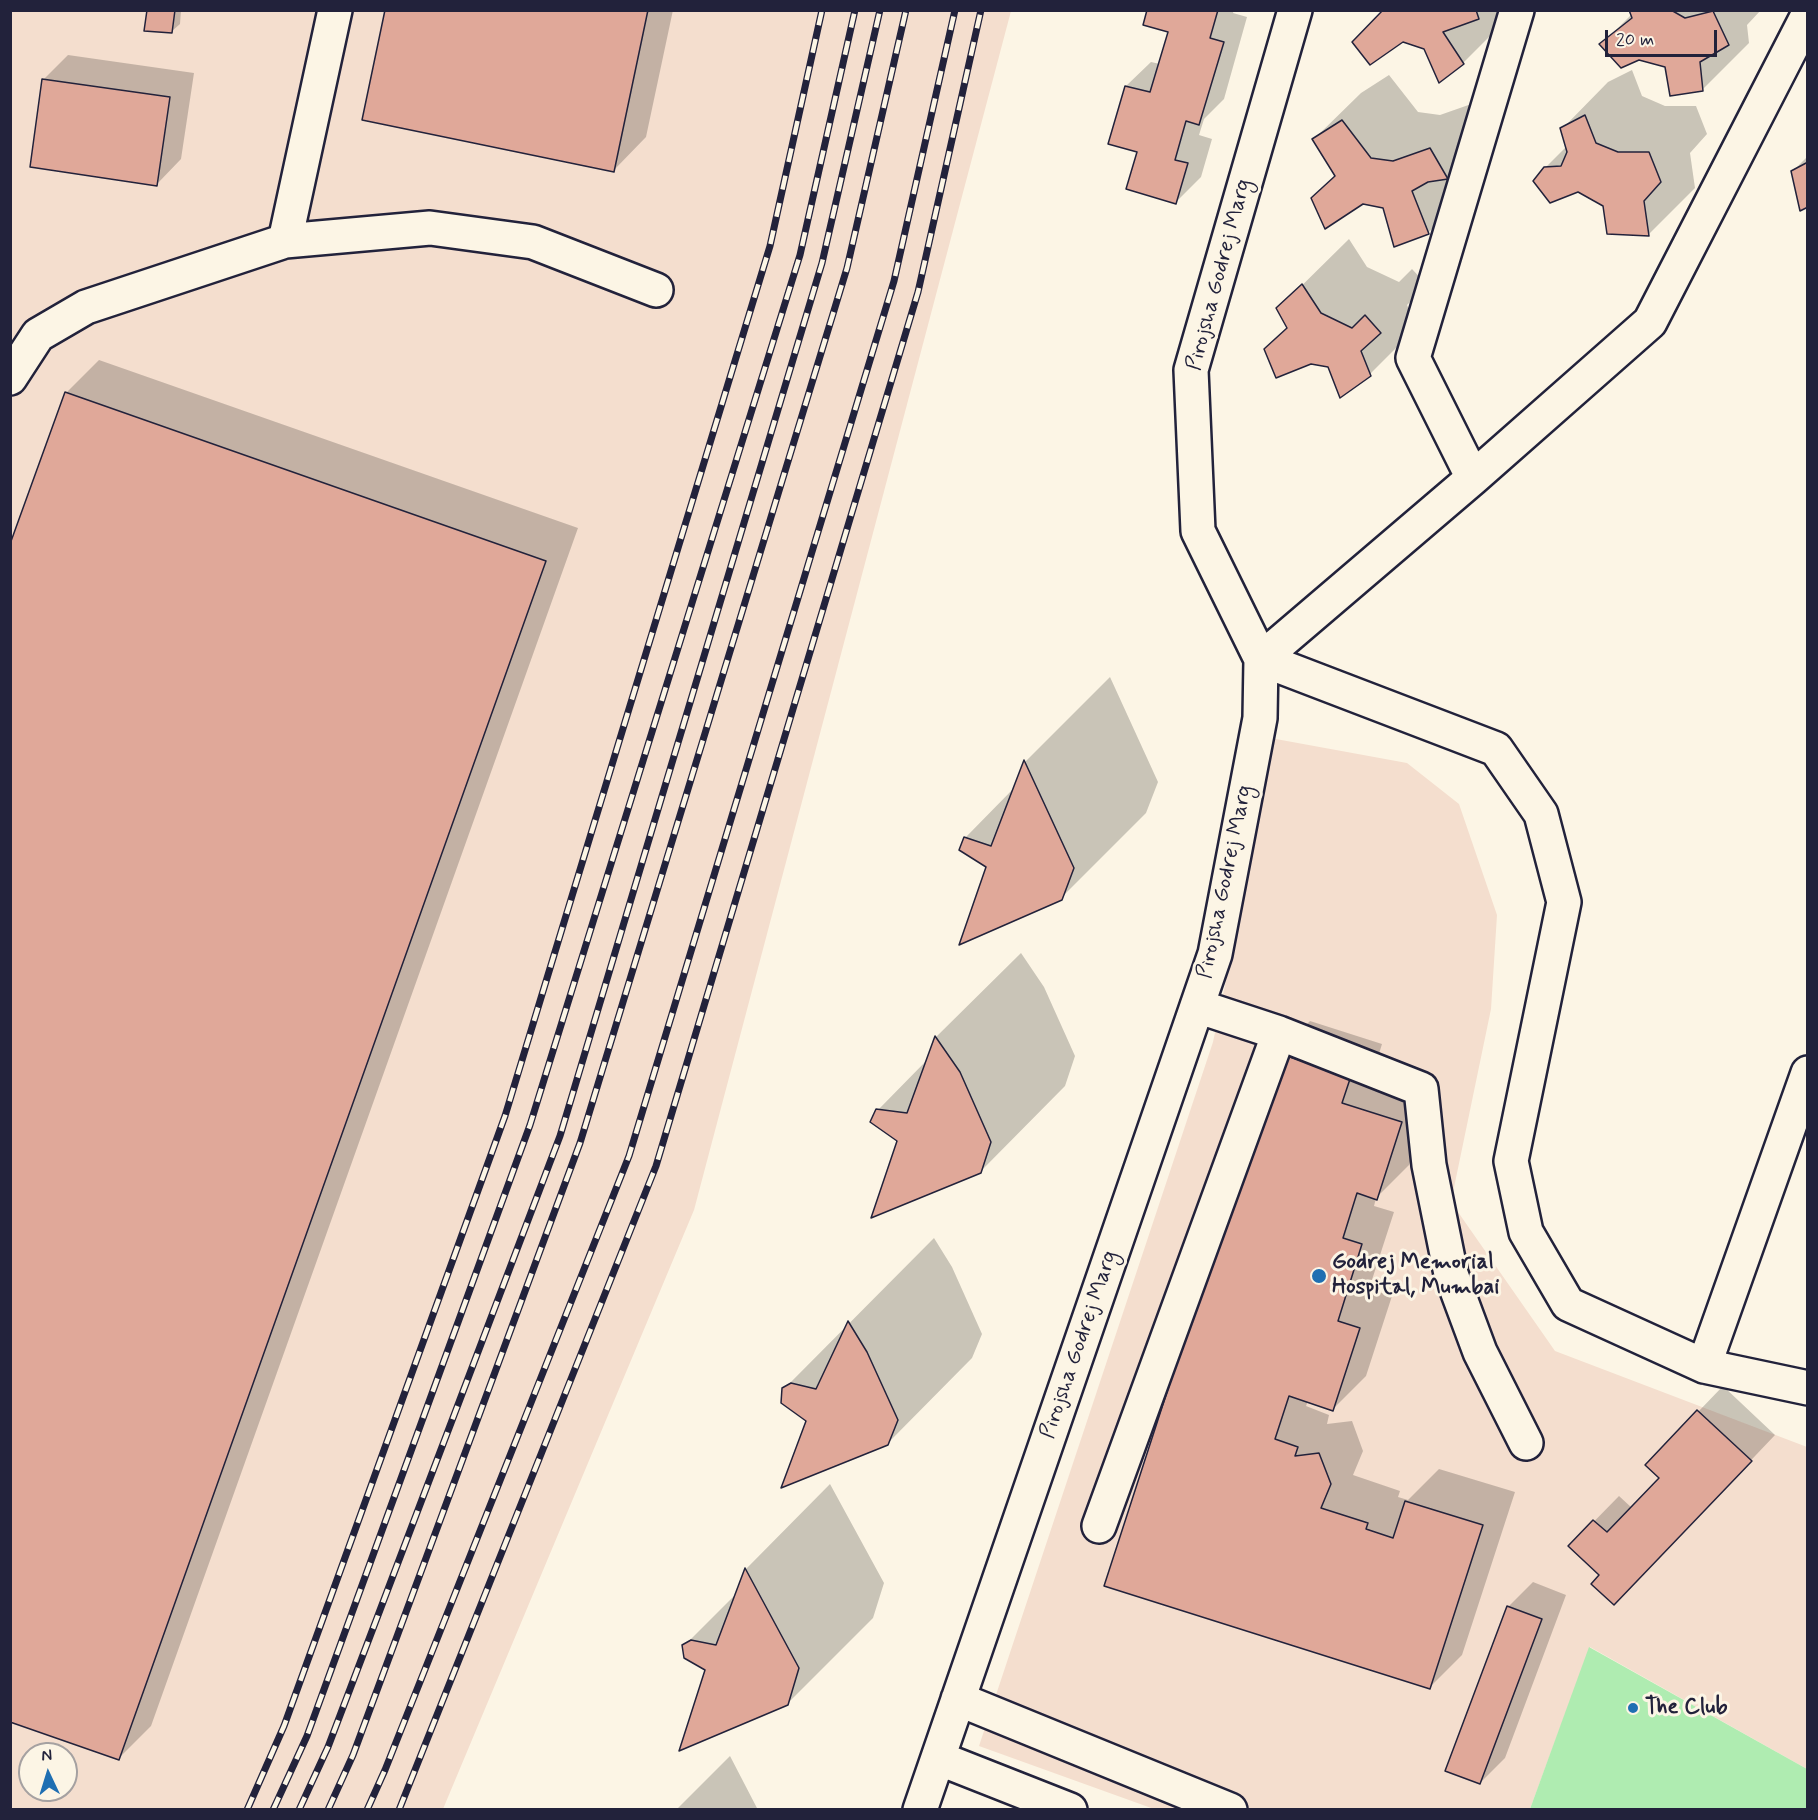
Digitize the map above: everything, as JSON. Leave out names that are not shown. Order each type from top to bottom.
[{"type":"street","points":[[285,240],[335,10]]},
{"type":"street","name":"Pirojsha Godrej Marg","points":[[920,1809],[1215,954],[1260,718],[1261,659],[1198,531],[1191,370],[1295,10]]},
{"type":"street","points":[[1473,478],[1413,358],[1517,10]]},
{"type":"street","points":[[1808,15],[1650,322],[1473,478],[1261,659],[1496,749],[1541,814],[1564,903],[1511,1161],[1526,1232],[1568,1304],[1704,1366],[1808,1388]]},
{"type":"street","points":[[10,378],[38,335],[86,307],[285,240],[430,228],[533,242],[656,290]]},
{"type":"street","points":[[1197,1006],[1279,1033],[1421,1089],[1430,1165],[1451,1274],[1480,1352],[1526,1443]]},
{"type":"street","points":[[1099,1526],[1279,1033]]},
{"type":"street","points":[[1704,1366],[1808,1073]]},
{"type":"street","points":[[958,1699],[1230,1809]]},
{"type":"street","points":[[938,1758],[1070,1809]]},
{"type":"shaded area","points":[[10,11],[1011,11],[694,1210],[443,1809],[11,1809]]},
{"type":"shaded area","name":"Godrej Memorial Hospital, Mumbai","points":[[1254,735],[1407,763],[1459,804],[1497,915],[1491,1009],[1451,1202],[1555,1351],[1807,1447],[1807,1769],[1590,1647],[1530,1809],[1154,1809],[979,1746],[1213,1042],[1251,862]]},
{"type":"green space","name":"The Club","points":[[1589,1647],[1807,1769],[1807,1809],[1530,1809]]},
{"type":"building","points":[[147,10],[175,10],[172,33],[144,31]]},
{"type":"building","points":[[385,10],[648,10],[614,172],[362,120]]},
{"type":"building","points":[[1147,10],[1218,10],[1210,38],[1224,42],[1199,125],[1186,121],[1175,160],[1188,163],[1176,204],[1126,189],[1137,152],[1108,144],[1125,86],[1150,92],[1168,32],[1143,25]]},
{"type":"building","points":[[1383,10],[1476,10],[1479,19],[1443,32],[1464,64],[1439,83],[1424,49],[1403,42],[1370,65],[1352,42]]},
{"type":"building","points":[[1629,10],[1671,10],[1685,18],[1713,11],[1729,45],[1700,62],[1703,91],[1670,96],[1665,67],[1639,60],[1621,68],[1599,44],[1632,18]]},
{"type":"building","points":[[42,79],[170,97],[157,186],[30,167]]},
{"type":"building","points":[[1585,115],[1596,143],[1618,152],[1649,152],[1661,182],[1644,201],[1649,236],[1607,234],[1603,206],[1578,192],[1550,203],[1533,181],[1544,167],[1561,166],[1567,152],[1560,128]]},
{"type":"building","points":[[1342,120],[1371,158],[1393,161],[1430,148],[1448,179],[1428,182],[1412,191],[1429,234],[1394,247],[1383,208],[1363,204],[1325,229],[1311,198],[1335,176],[1312,139]]},
{"type":"building","points":[[1808,162],[1808,207],[1800,211],[1791,171]]},
{"type":"building","points":[[1302,284],[1321,313],[1352,328],[1365,315],[1381,333],[1361,351],[1371,376],[1340,398],[1328,367],[1311,364],[1276,378],[1264,349],[1287,328],[1276,308]]},
{"type":"building","points":[[65,392],[546,561],[119,1760],[78,1746],[78,1742],[67,1742],[10,1722],[10,544]]},
{"type":"building","points":[[1024,760],[1074,868],[1062,900],[959,945],[986,867],[959,850],[964,837],[991,846]]},
{"type":"building","points":[[935,1036],[960,1072],[991,1142],[981,1173],[871,1218],[897,1141],[870,1122],[876,1109],[907,1113]]},
{"type":"building","points":[[1277,1053],[1351,1076],[1342,1103],[1402,1122],[1377,1200],[1357,1193],[1343,1238],[1362,1244],[1338,1321],[1360,1328],[1333,1411],[1289,1396],[1275,1439],[1298,1447],[1295,1456],[1319,1453],[1331,1484],[1321,1508],[1368,1523],[1366,1529],[1393,1538],[1405,1501],[1483,1525],[1430,1689],[1104,1586]]},
{"type":"building","points":[[848,1321],[867,1352],[898,1420],[888,1445],[781,1488],[806,1421],[781,1403],[782,1388],[791,1383],[816,1389]]},
{"type":"building","points":[[1697,1410],[1752,1461],[1614,1605],[1591,1584],[1599,1575],[1568,1546],[1593,1520],[1607,1532],[1659,1478],[1645,1465]]},
{"type":"building","points":[[745,1568],[799,1668],[788,1705],[679,1751],[705,1670],[684,1658],[682,1645],[691,1640],[716,1645]]},
{"type":"building","points":[[1507,1606],[1542,1619],[1480,1784],[1445,1771]]},
{"type":"railway","points":[[247,1810],[284,1726],[505,1116],[770,246],[822,10]]},
{"type":"railway","points":[[273,1810],[307,1736],[530,1125],[800,255],[855,10]]},
{"type":"railway","points":[[299,1810],[328,1747],[560,1136],[822,263],[880,10]]},
{"type":"railway","points":[[328,1810],[353,1755],[580,1143],[847,268],[906,10]]},
{"type":"railway","points":[[367,1810],[385,1770],[629,1156],[894,281],[955,10]]},
{"type":"railway","points":[[399,1810],[656,1166],[918,292],[981,10]]},
{"type":"place","name":"Godrej Memorial Hospital, Mumbai","points":[[1319,1276]]},
{"type":"place","name":"The Club","points":[[1633,1708]]}]
